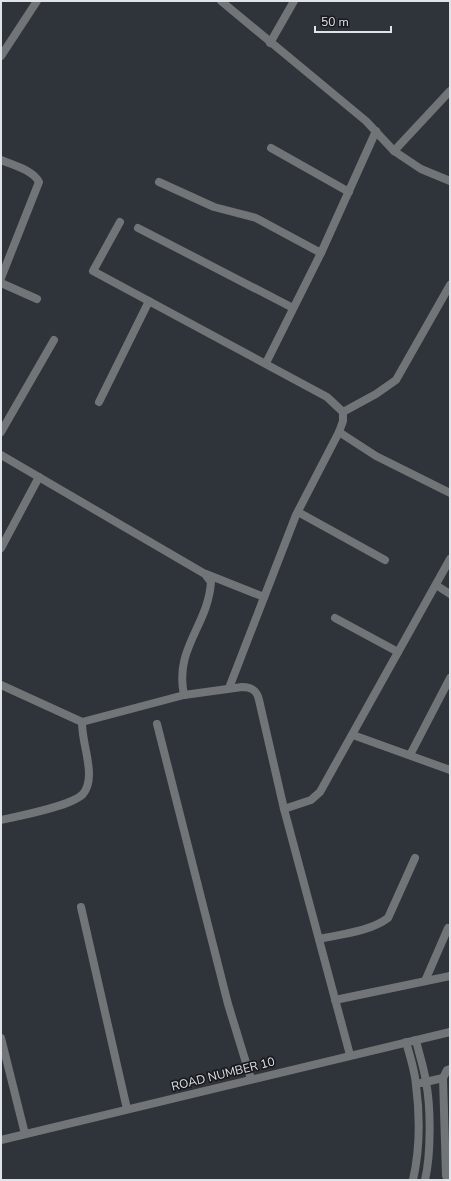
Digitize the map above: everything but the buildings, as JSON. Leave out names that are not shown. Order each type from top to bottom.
[{"type":"street","points":[[1,56],[37,1]]},
{"type":"street","points":[[221,1],[376,131],[394,151],[421,169],[450,181]]},
{"type":"street","points":[[270,42],[294,1]]},
{"type":"street","points":[[394,151],[450,91]]},
{"type":"street","points":[[266,363],[322,252],[376,131]]},
{"type":"street","points":[[271,148],[349,192]]},
{"type":"street","points":[[1,160],[33,174],[39,182],[1,278]]},
{"type":"street","points":[[159,182],[214,208],[256,218],[322,252]]},
{"type":"street","points":[[120,222],[93,272],[266,363],[327,397],[343,412],[343,421],[339,432],[298,512],[229,688]]},
{"type":"street","points":[[138,228],[293,308]]},
{"type":"street","points":[[1,283],[37,299]]},
{"type":"street","points":[[343,412],[376,394],[396,380],[450,285]]},
{"type":"street","points":[[99,402],[149,301]]},
{"type":"street","points":[[1,432],[54,340]]},
{"type":"street","points":[[339,432],[376,456],[450,493]]},
{"type":"street","points":[[1,455],[205,574],[264,597]]},
{"type":"street","points":[[1,548],[39,477]]},
{"type":"street","points":[[298,512],[385,560]]},
{"type":"street","points":[[284,809],[311,800],[320,792],[450,559]]},
{"type":"street","points":[[184,695],[181,680],[186,652],[208,604],[210,593],[211,582],[205,574]]},
{"type":"street","points":[[436,585],[450,594]]},
{"type":"street","points":[[335,618],[398,652]]},
{"type":"street","points":[[410,755],[450,678]]},
{"type":"street","points":[[1,685],[82,722],[184,695],[246,687],[255,691],[258,695],[284,809],[350,1055]]},
{"type":"street","points":[[1,820],[53,808],[82,795],[88,786],[89,773],[84,746],[82,722]]},
{"type":"street","points":[[157,724],[228,1004],[251,1080]]},
{"type":"street","points":[[353,735],[450,769]]},
{"type":"street","points":[[319,939],[368,928],[381,923],[388,918],[415,858]]},
{"type":"street","points":[[81,907],[127,1109]]},
{"type":"street","points":[[425,981],[448,928]]},
{"type":"street","points":[[336,1000],[450,976]]},
{"type":"street","name":"ROAD NUMBER 10","points":[[1,1140],[450,1032]]},
{"type":"street","points":[[1,1038],[25,1134]]},
{"type":"street","points":[[416,1040],[426,1082],[428,1165],[425,1180]]},
{"type":"street","points":[[406,1042],[416,1084],[418,1146],[413,1180]]},
{"type":"street","points":[[450,1069],[447,1070],[443,1078],[446,1176],[450,1180]]},
{"type":"street","points":[[416,1084],[443,1078]]}]
